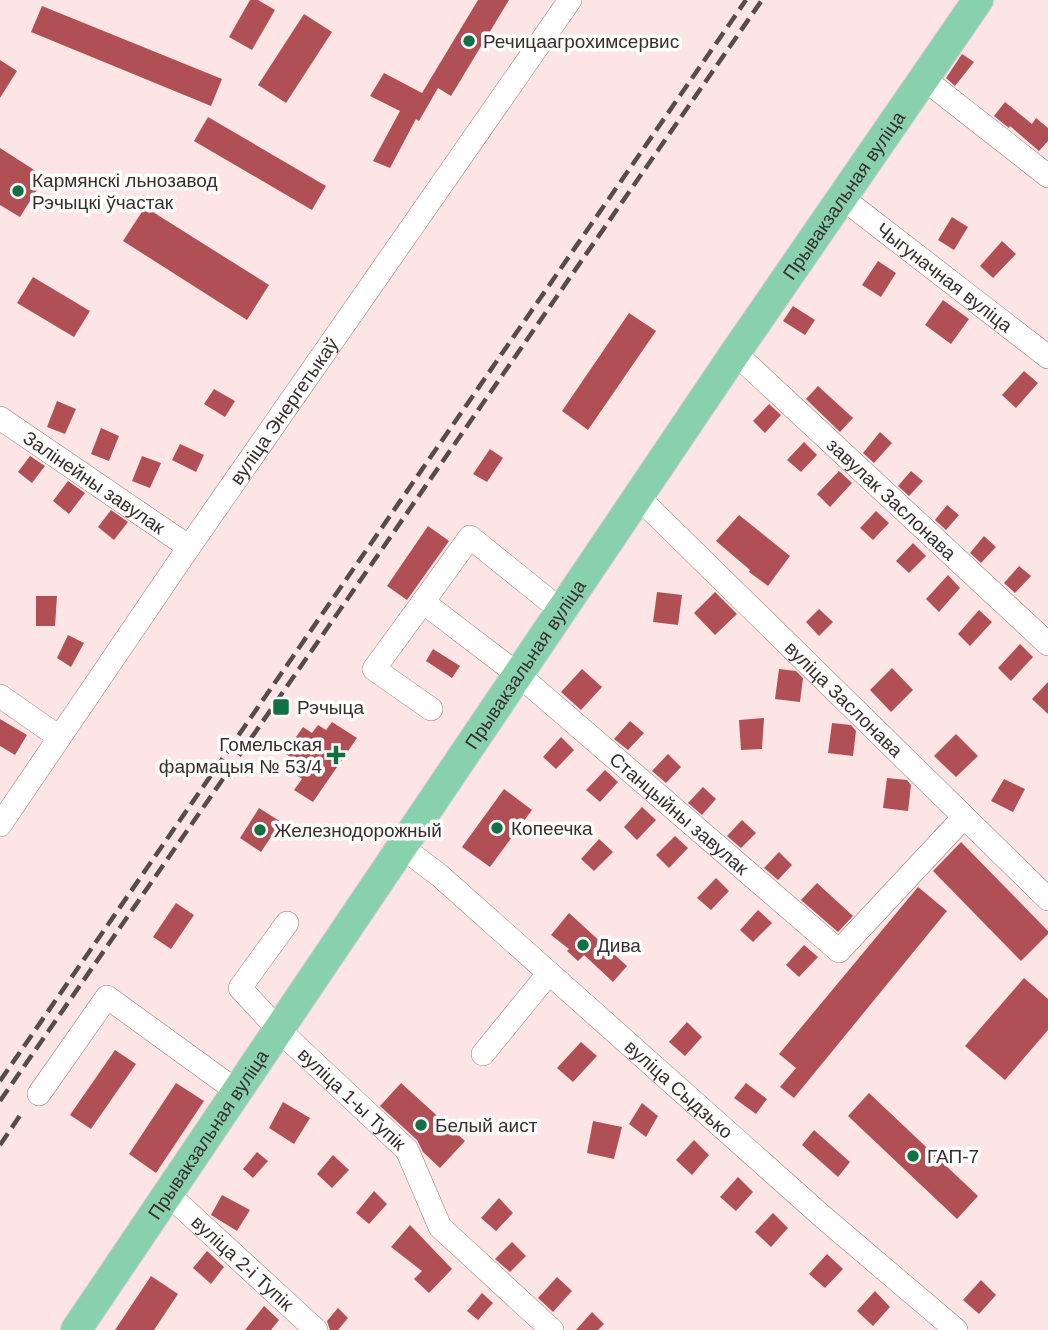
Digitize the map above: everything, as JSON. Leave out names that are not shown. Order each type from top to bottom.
[{"type":"main road","name":"Прывакзальная вуліца","points":[[76,1330],[841,197],[978,0]]},
{"type":"street","name":"вуліца Энергетыкаў","points":[[0,825],[189,547],[570,0]]},
{"type":"street","points":[[923,78],[1048,176]]},
{"type":"street","name":"Чыгуначная вуліца","points":[[841,197],[1048,357]]},
{"type":"street","name":"завулак Заслонава","points":[[736,353],[1048,644]]},
{"type":"street","name":"Залінейны завулак","points":[[0,418],[189,547]]},
{"type":"street","name":"вуліца Заслонава","points":[[639,498],[1048,899]]},
{"type":"street","points":[[432,709],[374,669],[470,537],[563,611]]},
{"type":"street","name":"Станцыйны завулак","points":[[423,602],[520,676],[839,951],[964,817]]},
{"type":"street","points":[[0,696],[59,737]]},
{"type":"street","name":"вуліца Сыдзько","points":[[402,847],[439,875],[824,1217],[956,1330]]},
{"type":"street","name":"вуліца 1-ы Тупік","points":[[287,923],[240,988],[279,1030],[407,1150],[440,1227],[552,1330]]},
{"type":"street","points":[[483,1054],[549,973]]},
{"type":"street","points":[[39,1094],[107,997],[237,1092]]},
{"type":"street","name":"вуліца 2-і Тупік","points":[[169,1195],[316,1330]]},
{"type":"building","points":[[250,0],[258,0],[275,10],[252,50],[229,37]]},
{"type":"building","points":[[478,0],[509,0],[451,96],[438,88],[419,121],[416,119],[390,168],[373,161],[400,111],[370,96],[384,73],[422,93]]},
{"type":"building","points":[[42,6],[222,79],[211,106],[31,32]]},
{"type":"building","points":[[304,14],[332,32],[286,103],[258,85]]},
{"type":"building","points":[[962,54],[974,62],[955,86],[946,78]]},
{"type":"building","points":[[0,60],[17,71],[0,98]]},
{"type":"building","points":[[1005,102],[1032,124],[1036,118],[1048,128],[1048,141],[1039,151],[994,116]]},
{"type":"building","points":[[208,117],[326,186],[312,210],[194,141]]},
{"type":"building","name":"Кармянскі льнозавод Рэчыцкі ўчастак","points":[[0,148],[45,177],[20,217],[0,205]]},
{"type":"building","points":[[145,207],[269,285],[247,320],[123,241]]},
{"type":"building","points":[[952,217],[968,227],[954,250],[938,240]]},
{"type":"building","points":[[1002,241],[1016,254],[993,278],[980,266]]},
{"type":"building","points":[[878,261],[896,273],[881,297],[862,285]]},
{"type":"building","points":[[33,277],[90,311],[74,337],[17,303]]},
{"type":"building","points":[[943,300],[969,319],[951,344],[925,325]]},
{"type":"building","points":[[793,306],[815,320],[805,335],[783,321]]},
{"type":"building","points":[[629,313],[656,331],[588,430],[562,411]]},
{"type":"building","points":[[1024,371],[1038,383],[1016,408],[1002,395]]},
{"type":"building","points":[[818,386],[853,418],[840,432],[806,399]]},
{"type":"building","points":[[214,389],[235,401],[225,417],[204,404]]},
{"type":"building","points":[[57,401],[76,409],[65,434],[47,427]]},
{"type":"building","points":[[769,404],[781,415],[765,433],[753,421]]},
{"type":"building","points":[[101,428],[119,436],[109,461],[91,454]]},
{"type":"building","points":[[880,432],[892,443],[874,463],[863,453]]},
{"type":"building","points":[[804,442],[817,455],[801,472],[787,460]]},
{"type":"building","points":[[180,444],[204,455],[196,472],[172,460]]},
{"type":"building","points":[[490,449],[503,458],[487,482],[473,474]]},
{"type":"building","points":[[30,456],[45,466],[32,483],[18,472]]},
{"type":"building","points":[[142,456],[161,463],[150,488],[132,481]]},
{"type":"building","points":[[839,471],[852,483],[830,507],[817,494]]},
{"type":"building","points":[[911,471],[923,481],[909,496],[898,486]]},
{"type":"building","points":[[68,481],[85,493],[69,514],[53,501]]},
{"type":"building","points":[[947,505],[959,515],[946,530],[935,520]]},
{"type":"building","points":[[111,510],[128,522],[114,540],[98,527]]},
{"type":"building","points":[[876,511],[889,523],[873,540],[860,528]]},
{"type":"building","points":[[739,515],[790,556],[768,586],[716,541]]},
{"type":"building","points":[[428,526],[449,541],[407,600],[387,586]]},
{"type":"building","points":[[984,536],[996,547],[981,563],[970,553]]},
{"type":"building","points":[[913,543],[926,556],[909,573],[896,561]]},
{"type":"building","points":[[1019,566],[1031,576],[1015,593],[1004,583]]},
{"type":"building","points":[[948,575],[960,588],[939,612],[926,599]]},
{"type":"building","points":[[657,592],[682,595],[678,625],[653,622]]},
{"type":"building","points":[[715,592],[737,614],[715,635],[694,613]]},
{"type":"building","points":[[36,596],[57,596],[55,626],[36,626]]},
{"type":"building","points":[[819,609],[833,622],[819,636],[806,622]]},
{"type":"building","points":[[979,610],[992,622],[970,646],[958,634]]},
{"type":"building","points":[[68,635],[84,643],[71,667],[57,658]]},
{"type":"building","points":[[1020,644],[1033,657],[1011,681],[998,668]]},
{"type":"building","points":[[433,649],[460,666],[452,678],[426,661]]},
{"type":"building","points":[[892,668],[913,690],[891,712],[870,690]]},
{"type":"building","points":[[582,669],[602,687],[581,710],[561,692]]},
{"type":"building","points":[[779,669],[796,671],[803,678],[800,702],[775,699]]},
{"type":"building","points":[[1048,682],[1048,714],[1032,699]]},
{"type":"building","points":[[764,718],[762,749],[741,750],[739,720]]},
{"type":"building","points":[[0,719],[27,735],[15,755],[0,746]]},
{"type":"building","points":[[630,721],[644,733],[628,750],[614,739]]},
{"type":"building","name":"Рэчыца","points":[[332,722],[357,738],[313,802],[294,790],[302,779],[288,769],[294,760],[285,753],[303,727],[312,733],[318,725],[326,730]]},
{"type":"building","points":[[832,723],[851,725],[856,731],[853,756],[828,753]]},
{"type":"building","points":[[956,734],[978,756],[956,777],[934,756]]},
{"type":"building","points":[[561,737],[574,750],[556,769],[543,757]]},
{"type":"building","points":[[668,754],[681,767],[666,783],[652,771]]},
{"type":"building","points":[[605,770],[618,782],[600,802],[586,790]]},
{"type":"building","points":[[887,778],[907,780],[911,785],[908,811],[883,808]]},
{"type":"building","points":[[1004,779],[1025,789],[1013,812],[991,801]]},
{"type":"building","points":[[703,787],[716,799],[702,815],[688,803]]},
{"type":"building","name":"Копеечка","points":[[504,789],[532,810],[490,867],[462,847]]},
{"type":"building","points":[[642,807],[656,820],[637,840],[624,827]]},
{"type":"building","name":"Железнодорожный","points":[[259,808],[281,822],[261,852],[240,838]]},
{"type":"building","points":[[742,820],[756,833],[741,848],[727,836]]},
{"type":"building","points":[[675,836],[688,848],[669,868],[656,855]]},
{"type":"building","points":[[599,839],[613,852],[594,871],[581,859]]},
{"type":"building","points":[[961,842],[1048,931],[1021,961],[933,871]]},
{"type":"building","points":[[779,852],[792,865],[778,880],[764,868]]},
{"type":"building","points":[[716,878],[729,891],[711,910],[697,898]]},
{"type":"building","points":[[817,883],[853,916],[838,932],[801,900]]},
{"type":"building","points":[[918,887],[947,911],[794,1098],[780,1087],[796,1068],[779,1054]]},
{"type":"building","points":[[176,903],[194,915],[171,949],[153,937]]},
{"type":"building","points":[[758,910],[772,923],[753,942],[740,930]]},
{"type":"building","name":"Дива","points":[[569,913],[627,966],[613,982],[584,955],[578,961],[567,951],[569,949],[551,935]]},
{"type":"building","points":[[804,945],[818,957],[799,977],[786,965]]},
{"type":"building","points":[[1024,978],[1048,999],[1048,1030],[1005,1080],[965,1046]]},
{"type":"building","points":[[687,1022],[702,1037],[685,1056],[669,1042]]},
{"type":"building","points":[[581,1042],[597,1056],[573,1082],[557,1068]]},
{"type":"building","points":[[115,1050],[136,1064],[91,1129],[70,1115]]},
{"type":"building","points":[[176,1083],[204,1101],[156,1173],[129,1154]]},
{"type":"building","name":"Белый аист","points":[[401,1083],[465,1141],[440,1168],[423,1152],[417,1140],[380,1106]]},
{"type":"building","points":[[746,1083],[767,1099],[756,1114],[734,1098]]},
{"type":"building","name":"ГАП-7","points":[[869,1093],[978,1196],[957,1219],[848,1116]]},
{"type":"building","points":[[283,1102],[310,1118],[294,1144],[269,1128]]},
{"type":"building","points":[[642,1103],[658,1116],[646,1137],[629,1124]]},
{"type":"building","points":[[593,1121],[622,1127],[614,1159],[587,1153]]},
{"type":"building","points":[[814,1130],[850,1162],[838,1177],[802,1145]]},
{"type":"building","points":[[694,1140],[709,1155],[692,1175],[676,1160]]},
{"type":"building","points":[[257,1152],[268,1161],[253,1178],[243,1169]]},
{"type":"building","points":[[333,1155],[349,1170],[332,1188],[317,1174]]},
{"type":"building","points":[[738,1177],[753,1192],[736,1211],[720,1197]]},
{"type":"building","points":[[374,1191],[387,1204],[369,1224],[356,1213]]},
{"type":"building","points":[[222,1195],[250,1210],[237,1231],[211,1215]]},
{"type":"building","points":[[499,1198],[513,1213],[496,1231],[481,1218]]},
{"type":"building","points":[[773,1213],[788,1228],[771,1247],[755,1232]]},
{"type":"building","points":[[410,1225],[452,1269],[429,1293],[414,1279],[422,1271],[391,1247]]},
{"type":"building","points":[[512,1242],[526,1256],[510,1272],[495,1259]]},
{"type":"building","points":[[207,1251],[224,1267],[211,1284],[193,1268]]},
{"type":"building","points":[[827,1254],[843,1269],[825,1288],[809,1274]]},
{"type":"building","points":[[151,1276],[178,1294],[154,1330],[115,1330]]},
{"type":"building","points":[[557,1277],[572,1291],[553,1312],[538,1298]]},
{"type":"building","points":[[981,1280],[996,1295],[979,1314],[963,1300]]},
{"type":"building","points":[[875,1291],[890,1307],[873,1326],[857,1311]]},
{"type":"building","points":[[482,1293],[493,1303],[478,1320],[467,1311]]},
{"type":"building","points":[[264,1306],[279,1320],[271,1330],[245,1330]]},
{"type":"building","points":[[338,1308],[348,1318],[338,1330],[330,1330],[327,1321]]},
{"type":"building","points":[[592,1312],[604,1324],[598,1330],[576,1330]]},
{"type":"railway","points":[[0,1081],[746,0]]},
{"type":"railway","points":[[0,1101],[762,0]]},
{"type":"railway","points":[[0,1145],[21,1114]]},
{"type":"place","name":"Речицаагрохимсервис","points":[[469,41]]},
{"type":"place","name":"Кармянскі льнозавод Рэчыцкі ўчастак","points":[[18,191]]},
{"type":"place","name":"Рэчыца","points":[[281,707]]},
{"type":"place","name":"Гомельская фармацыя № 53/4","points":[[336,755]]},
{"type":"place","name":"Копеечка","points":[[497,828]]},
{"type":"place","name":"Железнодорожный","points":[[260,830]]},
{"type":"place","name":"Дива","points":[[583,945]]},
{"type":"place","name":"Белый аист","points":[[421,1125]]},
{"type":"place","name":"ГАП-7","points":[[913,1156]]}]
